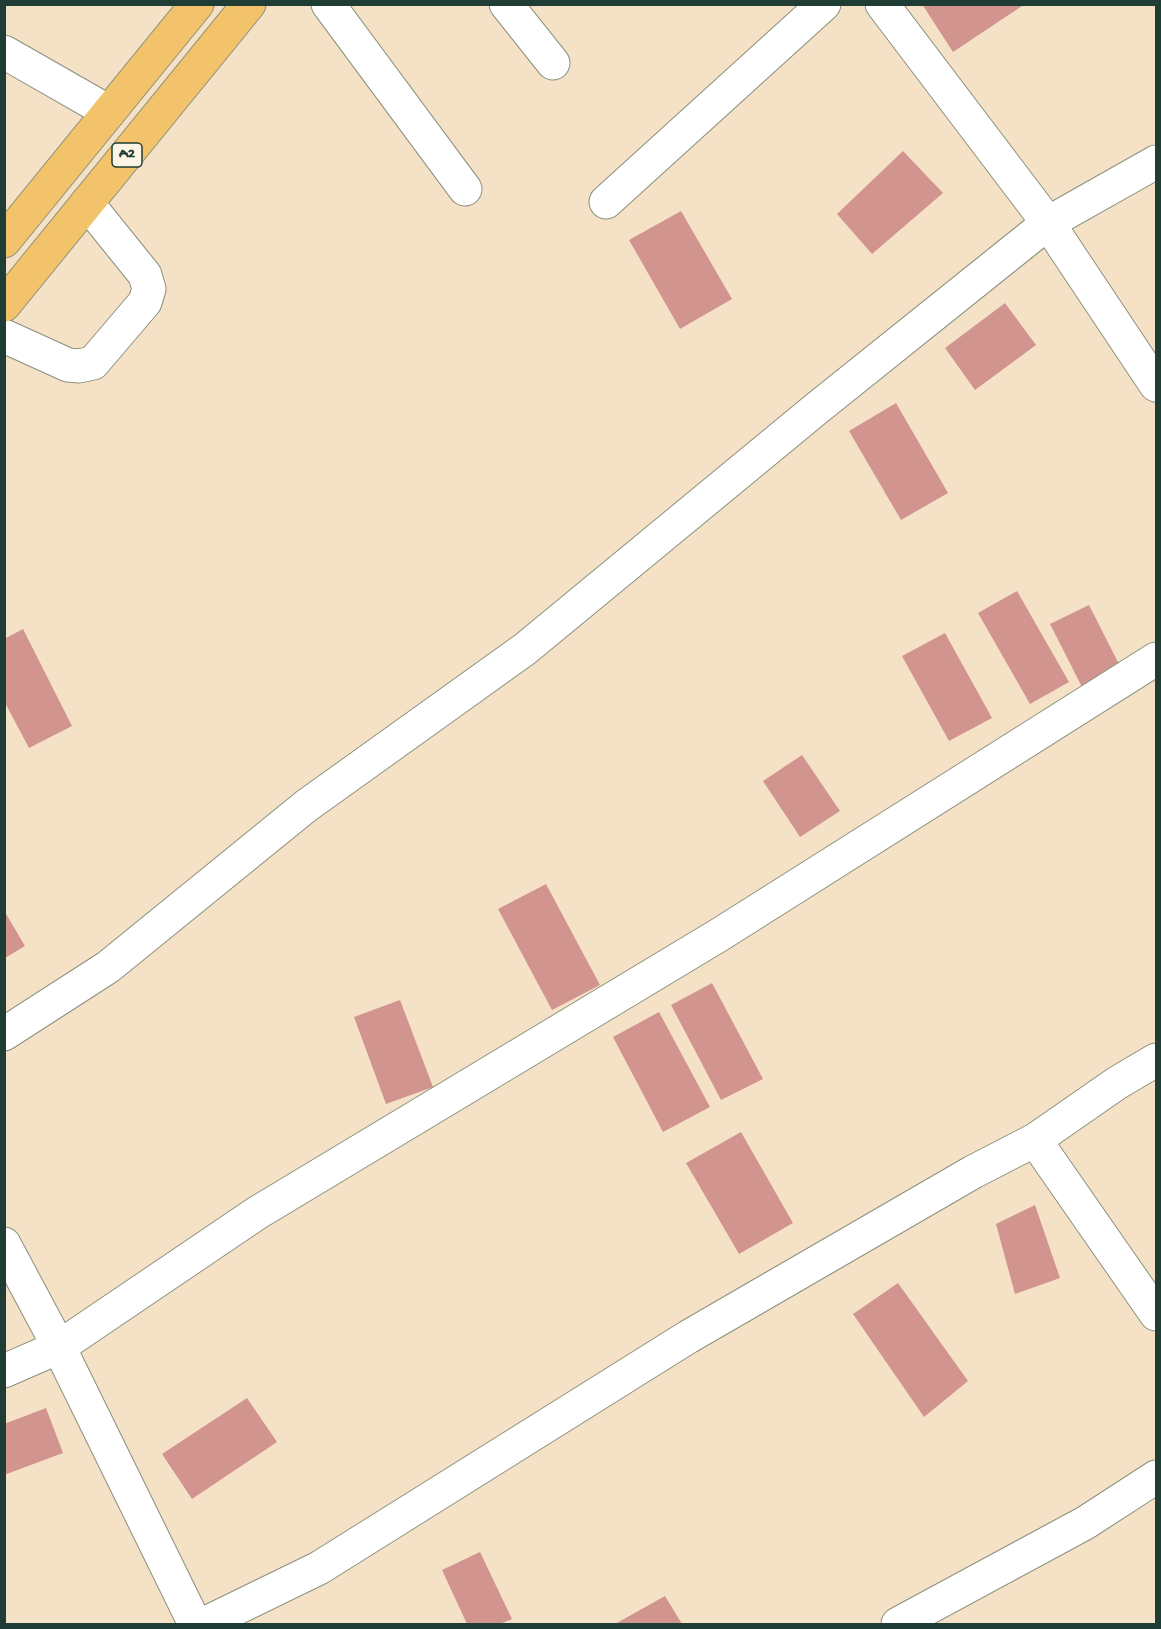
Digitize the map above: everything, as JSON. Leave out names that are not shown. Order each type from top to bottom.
[{"type":"highway","name":"A2","points":[[4,241],[196,4]]},
{"type":"highway","name":"A2","points":[[4,305],[249,4]]},
{"type":"street","points":[[328,4],[465,189]]},
{"type":"street","points":[[506,4],[553,63]]},
{"type":"street","points":[[606,202],[824,4]]},
{"type":"street","points":[[882,4],[1048,223],[1156,385]]},
{"type":"street","points":[[4,52],[109,112]]},
{"type":"street","points":[[4,1034],[108,967],[306,806],[525,649],[816,409],[1048,223],[1156,162]]},
{"type":"street","points":[[4,336],[68,365],[80,366],[93,363],[145,302],[148,289],[145,275],[87,203]]},
{"type":"street","points":[[4,1371],[59,1347],[257,1213],[719,934],[1156,659]]},
{"type":"street","points":[[204,1624],[319,1568],[688,1338],[974,1172],[1035,1140],[1117,1083],[1156,1060]]},
{"type":"street","points":[[1035,1140],[1156,1314]]},
{"type":"street","points":[[4,1244],[59,1347],[195,1624]]},
{"type":"street","points":[[898,1624],[1084,1523],[1156,1477]]},
{"type":"building","points":[[922,4],[1025,4],[953,52]]},
{"type":"building","points":[[903,151],[943,193],[872,254],[837,214]]},
{"type":"building","points":[[681,211],[732,299],[680,329],[629,240]]},
{"type":"building","points":[[1005,303],[1036,345],[975,390],[945,348]]},
{"type":"building","points":[[896,403],[948,493],[901,520],[849,431]]},
{"type":"building","points":[[1017,591],[1069,682],[1030,704],[978,613]]},
{"type":"building","points":[[1089,605],[1123,672],[1084,691],[1050,624]]},
{"type":"building","points":[[23,629],[72,726],[29,748],[4,701],[4,639]]},
{"type":"building","points":[[945,633],[992,718],[949,741],[902,656]]},
{"type":"building","points":[[802,755],[840,811],[800,837],[763,781]]},
{"type":"building","points":[[546,884],[600,985],[552,1010],[498,909]]},
{"type":"building","points":[[5,912],[25,946],[5,958]]},
{"type":"building","points":[[712,983],[763,1079],[721,1100],[671,1005]]},
{"type":"building","points":[[400,1000],[433,1087],[386,1104],[354,1017]]},
{"type":"building","points":[[659,1012],[710,1107],[663,1132],[613,1037]]},
{"type":"building","points":[[741,1132],[793,1223],[739,1254],[686,1163]]},
{"type":"building","points":[[1035,1205],[1060,1278],[1015,1294],[996,1224]]},
{"type":"building","points":[[898,1283],[968,1381],[924,1417],[853,1314]]},
{"type":"building","points":[[247,1398],[277,1442],[192,1499],[162,1454]]},
{"type":"building","points":[[46,1408],[63,1453],[4,1475],[4,1424]]},
{"type":"building","points":[[480,1552],[512,1619],[500,1624],[467,1624],[442,1570]]},
{"type":"building","points":[[665,1596],[682,1624],[615,1624]]}]
